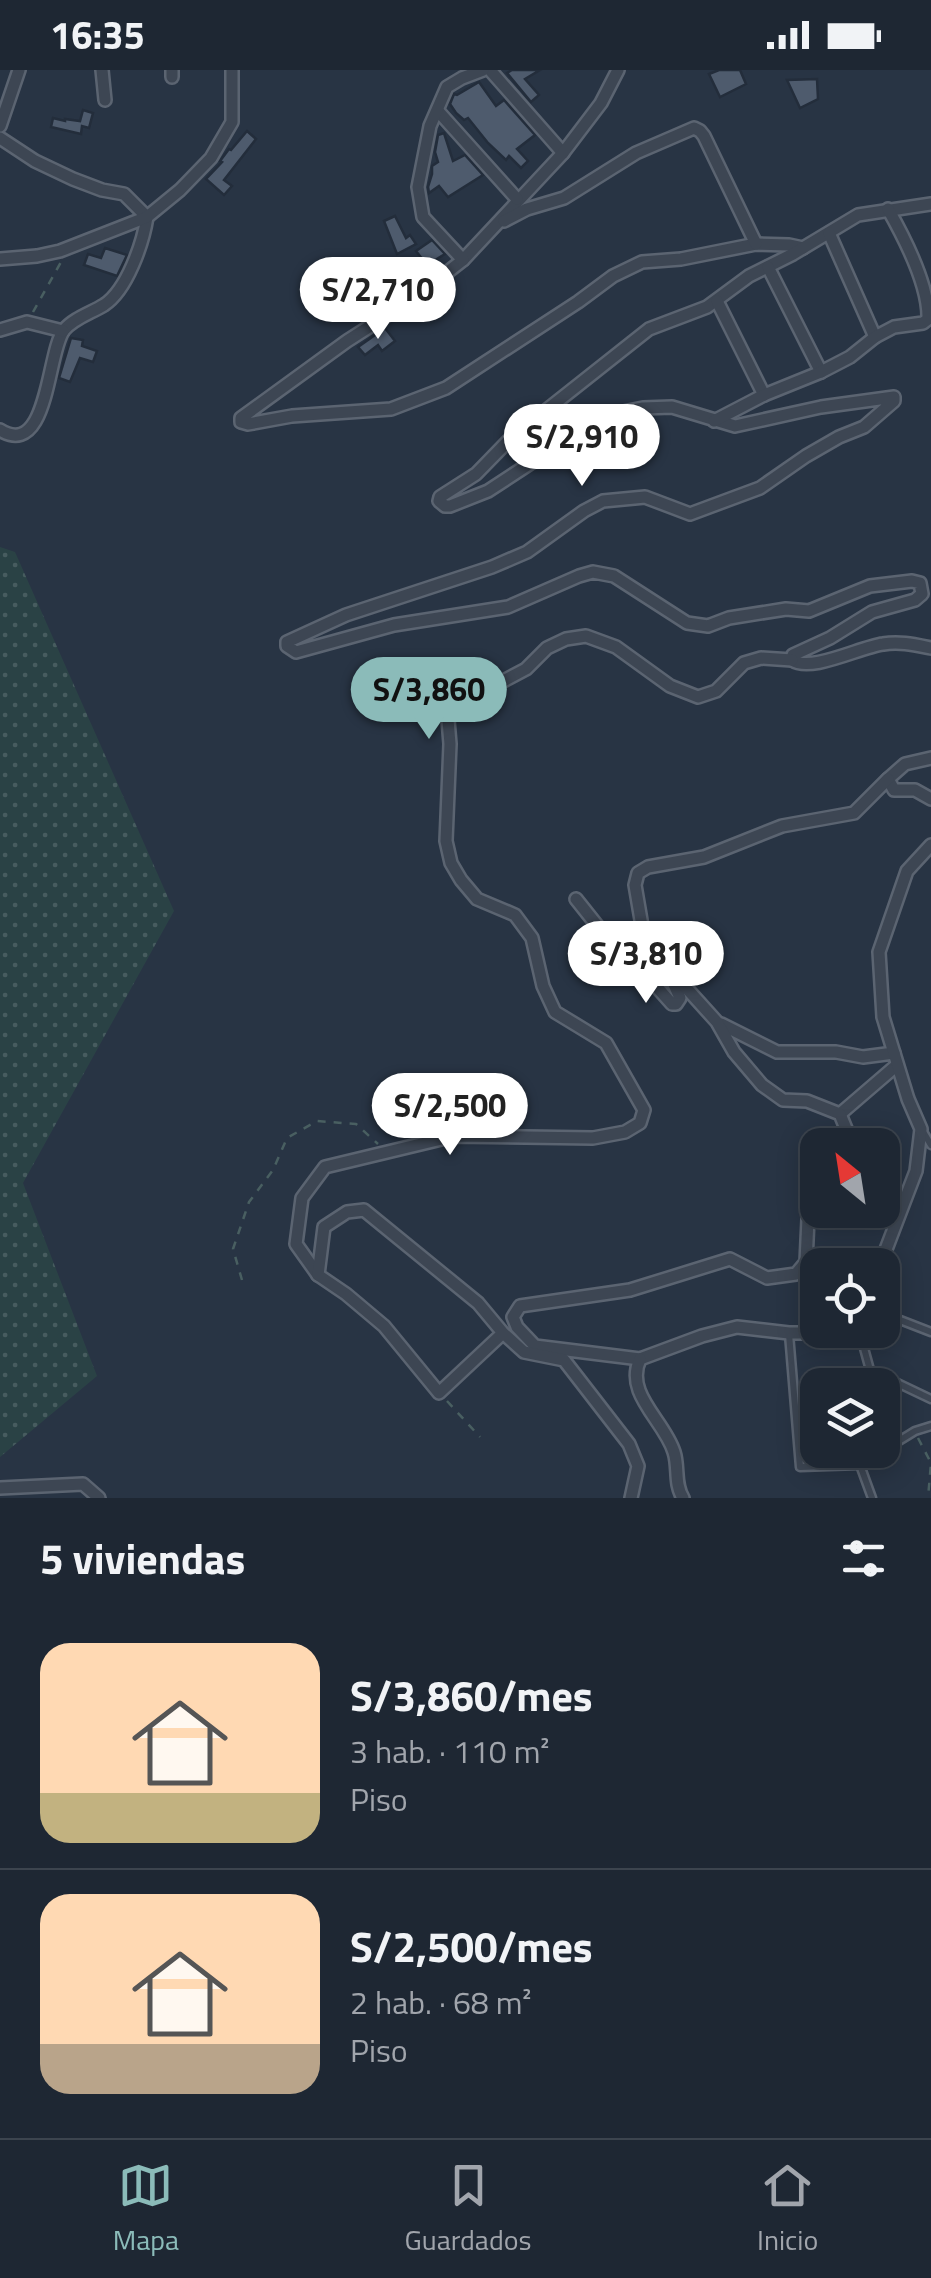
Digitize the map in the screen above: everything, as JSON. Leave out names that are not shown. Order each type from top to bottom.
[{"type":"street","points":[[0,126],[20,70]]},
{"type":"street","points":[[102,70],[105,100]]},
{"type":"street","points":[[0,259],[37,256],[147,217],[211,158],[232,122],[232,70]]},
{"type":"street","points":[[463,260],[423,218],[418,188],[430,126],[447,87],[487,70],[563,152]]},
{"type":"street","points":[[618,70],[600,103],[563,152],[463,260],[417,296],[307,369],[241,418],[242,422],[391,409],[446,388],[614,276],[642,262],[756,244],[802,248]]},
{"type":"street","points":[[438,111],[517,200]]},
{"type":"street","points":[[496,225],[527,208],[564,198],[636,152],[694,128],[704,136],[756,244]]},
{"type":"street","points":[[0,138],[73,180],[124,194],[147,217]]},
{"type":"street","points":[[792,660],[793,655],[872,612],[915,600],[922,594],[920,582],[870,586],[808,610],[786,609],[729,618],[708,626],[687,624],[614,576],[593,572],[508,607],[394,625],[296,652],[287,642],[346,615],[492,568],[527,552],[603,502],[646,497],[690,514],[760,488],[806,456],[874,421],[895,399],[821,408],[735,426],[672,407],[643,408],[618,413],[581,430],[488,491],[450,506],[439,501],[649,329],[717,301],[737,284],[858,215],[931,204]]},
{"type":"street","points":[[714,421],[850,357],[875,336],[894,327],[928,320],[919,275],[888,209]]},
{"type":"street","points":[[0,430],[10,436],[24,434],[38,418],[63,331],[108,303],[126,280],[147,217]]},
{"type":"street","points":[[828,232],[875,336]]},
{"type":"street","points":[[768,266],[821,372]]},
{"type":"street","points":[[717,301],[764,395]]},
{"type":"street","points":[[0,330],[27,322],[63,331]]},
{"type":"street","points":[[503,1333],[439,1393],[384,1326],[318,1275],[296,1244],[302,1198],[325,1168],[454,1136],[594,1138],[625,1132],[640,1123],[644,1110],[606,1043],[555,1012],[543,986],[532,938],[524,926],[515,916],[477,899],[452,864],[446,841],[448,720],[456,706],[526,669],[547,648],[566,639],[586,636],[616,647],[670,686],[698,697],[716,691],[744,663],[761,658],[792,660],[798,665],[884,644],[931,648]]},
{"type":"street","points":[[576,898],[619,953],[676,1004],[680,998],[642,926],[635,885],[638,872],[704,857],[782,826],[854,813],[905,764],[931,758]]},
{"type":"street","points":[[888,779],[894,790],[915,790],[931,799]]},
{"type":"street","points":[[887,1248],[916,1171],[922,1129],[908,1099],[883,1018],[878,952],[907,871],[931,845]]},
{"type":"street","points":[[662,961],[717,1022],[734,1052],[762,1085],[782,1100],[808,1100],[840,1114],[845,1128]]},
{"type":"street","points":[[717,1022],[777,1052],[836,1052],[895,1059]]},
{"type":"street","points":[[840,1114],[895,1059]]},
{"type":"street","points":[[318,1275],[324,1227],[347,1212],[364,1210],[478,1302],[524,1352],[640,1360],[737,1327],[800,1333]]},
{"type":"street","points":[[631,1498],[638,1466],[629,1444],[565,1355],[535,1346],[517,1327],[513,1317],[520,1306],[630,1290],[730,1258],[767,1278],[796,1274],[806,1262],[808,1228]]},
{"type":"street","points":[[640,1360],[634,1372],[640,1398],[664,1429],[675,1454],[678,1490],[683,1498]]},
{"type":"street","points":[[0,1488],[83,1484],[99,1498]]},
{"type":"lane","points":[[922,1129],[931,1145]]},
{"type":"lane","points":[[900,1319],[931,1332]]},
{"type":"lane","points":[[788,1333],[800,1467]]},
{"type":"lane","points":[[900,1384],[931,1399]]},
{"type":"lane","points":[[900,1441],[931,1426]]},
{"type":"lane","points":[[861,1468],[872,1498]]},
{"type":"path","points":[[27,322],[59,264],[81,242]]},
{"type":"path","points":[[242,1280],[233,1249],[249,1202],[273,1170],[288,1138],[317,1120],[356,1124],[387,1152]]},
{"type":"path","points":[[439,1393],[480,1436]]},
{"type":"path","points":[[914,1432],[931,1463],[928,1498]]},
{"type":"green space","points":[[0,547],[15,552],[174,911],[23,1183],[97,1376],[0,1457]]},
{"type":"building","points":[[540,70],[525,79],[539,95],[531,102],[507,73]]},
{"type":"building","points":[[740,70],[746,84],[720,97],[709,74]]},
{"type":"building","points":[[817,79],[818,99],[800,108],[787,80]]},
{"type":"building","points":[[479,82],[496,106],[504,100],[535,135],[517,149],[528,161],[521,168],[509,156],[506,160],[450,104],[454,94]]},
{"type":"building","points":[[83,110],[93,113],[89,128],[82,126],[81,134],[51,127],[53,118],[80,121]]},
{"type":"building","points":[[247,131],[256,139],[224,180],[232,186],[224,195],[206,179]]},
{"type":"building","points":[[444,133],[453,161],[465,155],[483,175],[448,197],[439,186],[429,193],[428,187],[432,166],[438,162],[438,135]]},
{"type":"building","points":[[395,216],[406,238],[410,235],[416,244],[397,254],[384,221]]},
{"type":"building","points":[[432,240],[445,254],[427,265],[416,251]]},
{"type":"building","points":[[105,248],[127,255],[117,276],[84,265],[88,254],[101,258]]},
{"type":"building","points":[[385,328],[395,341],[382,351],[378,345],[365,355],[358,347]]},
{"type":"building","points":[[71,338],[83,340],[82,346],[97,351],[93,362],[80,358],[70,382],[59,378]]}]
